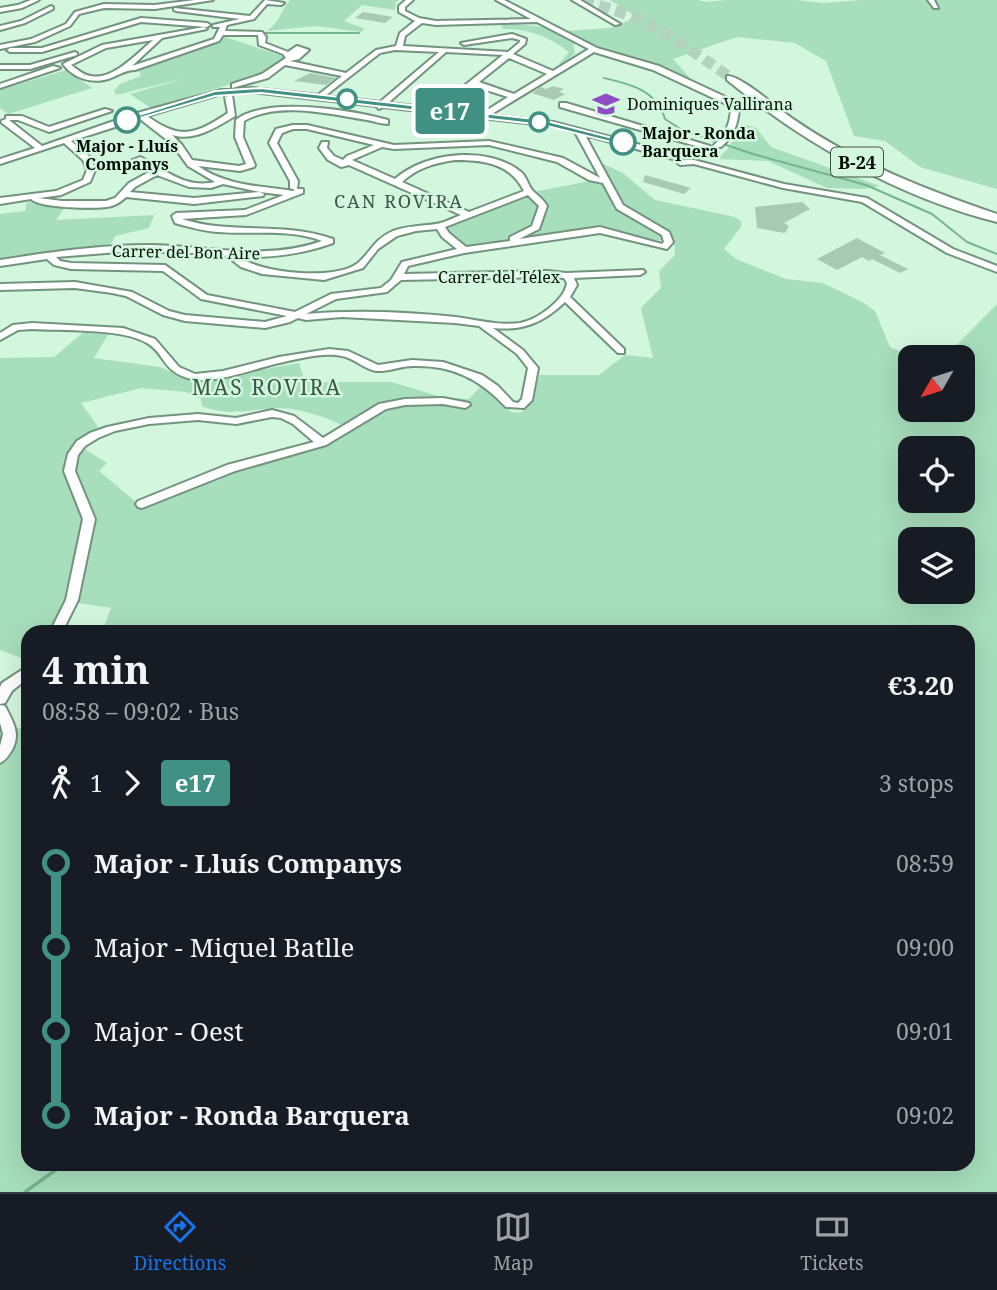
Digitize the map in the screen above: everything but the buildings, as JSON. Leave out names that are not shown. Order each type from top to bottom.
[{"type":"highway","name":"B-24","points":[[997,210],[919,183],[849,150],[789,116],[736,77],[780,118],[841,154],[916,188],[997,218]]},
{"type":"street","points":[[0,10],[20,7],[36,0]]},
{"type":"street","points":[[155,7],[210,0]]},
{"type":"street","points":[[410,0],[402,6],[402,12],[420,21],[444,24],[495,20],[539,21]]},
{"type":"street","points":[[499,0],[575,41],[585,51],[608,54],[656,68],[729,102],[735,108],[728,137],[718,145],[721,151],[563,105]]},
{"type":"street","points":[[575,0],[617,24]]},
{"type":"street","points":[[124,67],[132,68],[217,40],[224,29],[252,18],[265,2],[281,3]]},
{"type":"street","points":[[0,48],[33,41],[61,29],[77,13],[109,5],[155,7],[252,18]]},
{"type":"street","points":[[0,28],[23,22],[51,8]]},
{"type":"street","points":[[0,48],[24,52],[42,50],[141,20],[260,33],[263,37],[261,44],[287,57],[348,75]]},
{"type":"street","points":[[400,47],[399,41],[403,33],[420,21]]},
{"type":"street","points":[[0,66],[30,67],[97,48],[160,38],[210,26]]},
{"type":"street","points":[[446,111],[474,83],[523,43],[523,39],[512,36],[464,43]]},
{"type":"street","points":[[65,66],[90,79],[104,78],[124,67],[160,38]]},
{"type":"street","points":[[321,96],[379,51],[400,47],[510,54],[530,66],[554,74]]},
{"type":"street","points":[[0,86],[65,66],[97,48]]},
{"type":"street","points":[[371,118],[380,103],[443,51]]},
{"type":"street","points":[[484,116],[554,74],[585,51]]},
{"type":"street","points":[[0,162],[265,76],[287,57]]},
{"type":"street","points":[[474,83],[514,97]]},
{"type":"street","points":[[215,93],[261,90],[543,122],[676,157],[680,163],[693,159],[707,148]]},
{"type":"street","points":[[163,131],[172,131],[183,136],[212,127],[232,114],[229,97]]},
{"type":"street","points":[[189,162],[249,168],[251,165],[239,137],[238,125],[242,117],[258,111],[283,109],[371,118],[385,122]]},
{"type":"street","points":[[3,119],[19,118],[48,130],[108,111]]},
{"type":"street","points":[[140,115],[177,144],[189,162],[222,182],[267,192]]},
{"type":"street","points":[[3,119],[40,148]]},
{"type":"street","points":[[125,194],[194,201],[291,191],[273,143],[276,134],[283,128],[307,127],[403,147],[489,143],[560,160],[592,178],[603,181]]},
{"type":"street","points":[[0,287],[75,285],[112,290],[129,294],[166,313],[196,320],[265,325],[297,316],[334,296],[384,290],[398,277],[401,269],[411,262],[464,250],[600,230],[664,247],[669,242],[666,234],[620,207],[603,181],[583,133]]},
{"type":"street","points":[[0,201],[75,188],[89,179],[91,170],[87,159],[65,140]]},
{"type":"street","points":[[325,144],[323,148],[331,158],[468,215]]},
{"type":"street","points":[[345,164],[382,144]]},
{"type":"street","points":[[396,183],[411,168],[447,158],[486,161],[515,171],[529,192],[536,196],[543,206],[536,227],[500,244]]},
{"type":"street","points":[[129,163],[140,159],[155,172],[195,186],[212,186],[222,182]]},
{"type":"street","points":[[693,159],[783,186],[864,200],[939,246],[997,270]]},
{"type":"street","points":[[28,198],[62,204],[102,205],[118,200],[132,185],[155,172]]},
{"type":"street","name":"Carrer del Bon Aire","points":[[0,263],[131,248],[232,255],[313,248],[330,241],[322,237],[277,231],[206,229],[178,221],[176,216],[236,213],[291,191]]},
{"type":"street","points":[[232,255],[244,265],[262,271],[324,277],[360,266],[375,247],[394,234],[415,228],[440,226],[496,207],[529,192]]},
{"type":"street","points":[[440,226],[445,235],[464,250]]},
{"type":"street","points":[[536,227],[553,237]]},
{"type":"street","points":[[50,256],[57,263],[71,266],[165,268],[198,295],[297,316]]},
{"type":"street","points":[[566,275],[640,272]]},
{"type":"street","name":"Carrer del Télex","points":[[297,316],[342,314],[455,320],[509,326],[530,324],[565,297],[572,285],[566,275],[398,277]]},
{"type":"street","points":[[565,297],[621,351]]},
{"type":"street","points":[[0,337],[16,327],[32,326],[123,331],[152,341],[175,369],[194,377],[328,352],[345,353],[377,368],[412,363],[443,365],[484,380],[510,405],[523,404],[527,400],[532,377],[531,364],[520,352],[482,324]]},
{"type":"street","points":[[142,504],[231,468],[322,443],[383,406],[405,401],[443,401],[465,405]]},
{"type":"street","points":[[60,625],[72,600],[89,519],[71,481],[69,465],[74,452],[90,438],[120,426],[197,417],[235,421],[271,413],[292,419],[322,443]]},
{"type":"street","points":[[0,699],[7,687],[21,676]]},
{"type":"street","points":[[0,710],[12,734],[2,751]]},
{"type":"green space","points":[[290,0],[399,0],[395,10],[362,5],[344,21],[365,29],[361,32],[316,26],[267,31],[275,24]]},
{"type":"green space","points":[[610,0],[796,0],[823,3],[861,0],[997,0],[997,189],[920,167],[885,141],[854,136],[826,61],[795,43],[737,37],[673,59],[690,78],[577,39],[567,31],[610,28],[637,17]]},
{"type":"green space","points":[[500,22],[543,27],[573,43],[575,53],[563,65],[559,64],[569,52],[539,35],[522,30],[503,29]]},
{"type":"green space","points":[[225,37],[285,57],[261,75],[151,108],[130,94],[185,78],[116,95],[114,91],[120,84],[141,76],[140,72],[134,70]]},
{"type":"green space","points":[[66,70],[92,88],[8,114],[0,108],[0,90]]},
{"type":"green space","points":[[744,124],[756,128],[771,147],[880,186],[864,189],[827,188],[768,161],[717,159],[726,151]]},
{"type":"green space","points":[[601,163],[623,173],[655,200],[735,217],[741,221],[741,227],[724,249],[736,259],[786,279],[823,283],[875,311],[890,347],[898,350],[898,422],[975,422],[975,345],[957,345],[997,304],[997,1192],[0,1192],[0,731],[21,728],[21,1171],[975,1171],[975,625],[105,625],[111,608],[66,601],[53,625],[21,625],[21,658],[0,650],[0,358],[54,357],[92,325],[111,330],[94,358],[160,367],[189,380],[299,363],[305,382],[391,382],[442,397],[469,399],[483,384],[511,412],[518,413],[528,407],[539,375],[599,375],[625,355],[653,358],[641,308],[661,288],[659,271],[675,255],[674,239],[653,241],[602,225],[467,247],[446,232],[447,225],[538,191],[606,178]],"holes":[[[141,388],[186,392],[201,399],[202,406],[220,411],[279,408],[297,410],[326,418],[352,430],[341,439],[315,450],[245,467],[143,508],[99,471],[107,463],[78,445],[98,427],[81,403]]]},
{"type":"green space","points":[[27,202],[66,206],[56,220],[154,215],[149,228],[115,236],[109,247],[0,263],[0,214],[25,211]]},
{"type":"waterway","points":[[265,33],[359,33]]},
{"type":"waterway","points":[[604,78],[633,86],[649,95],[656,101],[665,119],[682,130],[753,154],[866,185],[932,214],[967,242],[997,254]]},
{"type":"waterway","points":[[25,1192],[54,1171]]},
{"type":"tunnel","points":[[583,0],[638,18],[678,41],[731,78]]},
{"type":"bus line","name":"e17","points":[[127,120],[215,93],[261,90],[543,122],[623,142]]},
{"type":"place","name":"Dominiques Vallirana","points":[[606,104]]},
{"type":"place","name":"Major - Lluís Companys","points":[[127,120]]},
{"type":"place","name":"Major - Ronda Barquera","points":[[623,142]]},
{"type":"district","name":"CAN ROVIRA","points":[[399,201]]},
{"type":"district","name":"MAS ROVIRA","points":[[267,387]]}]
